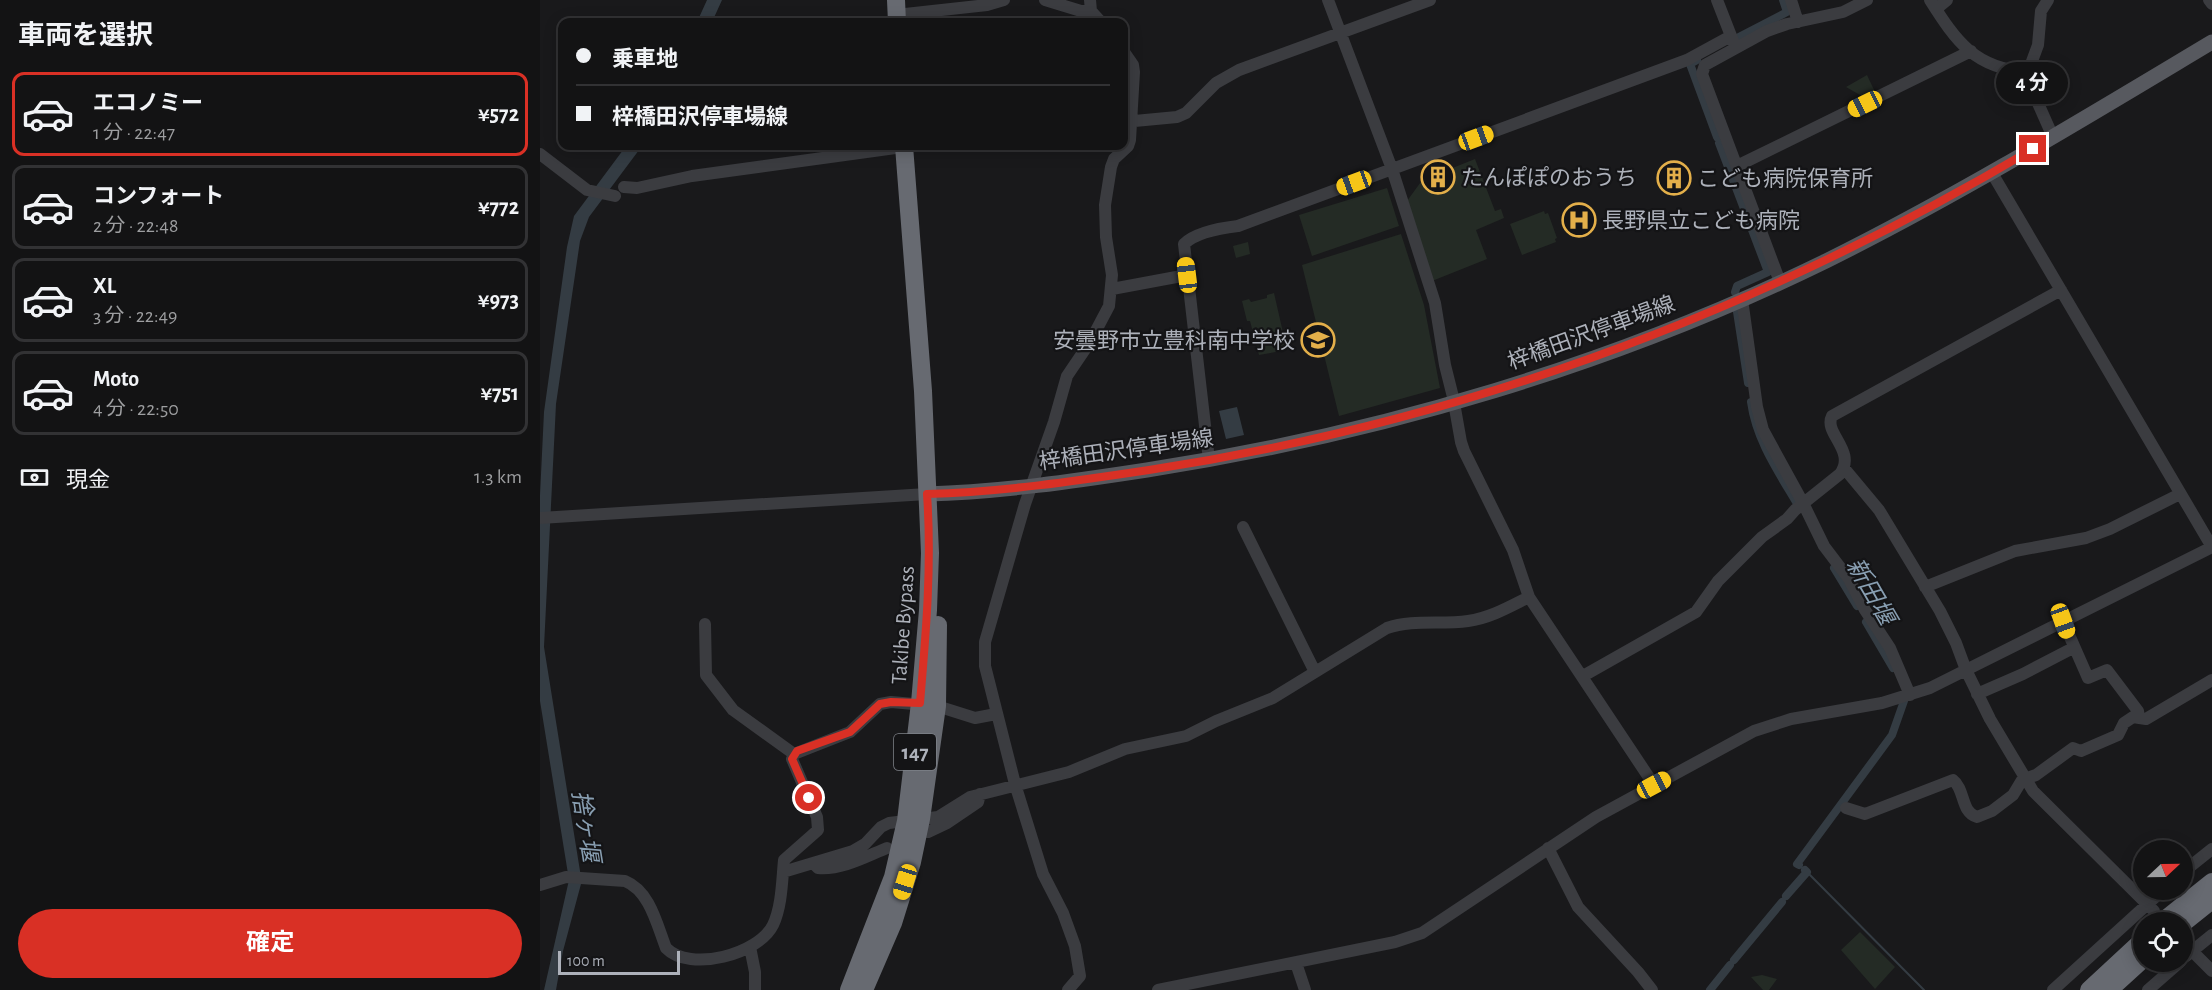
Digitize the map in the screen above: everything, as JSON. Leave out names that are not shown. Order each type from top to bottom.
[{"type":"highway","name":"Takibe Bypass","points":[[864,990],[893,922],[912,862],[918,824],[929,705],[938,579],[928,499],[923,391],[904,150]]},
{"type":"highway","name":"Takibe Bypass","points":[[849,990],[893,877],[918,824]]},
{"type":"highway","points":[[2154,912],[2212,882]]},
{"type":"highway","points":[[2193,915],[2212,900]]},
{"type":"highway","points":[[2089,990],[2133,949]]},
{"type":"highway","points":[[2109,990],[2133,968]]},
{"type":"main road","name":"梓橋田沢停車場線","points":[[928,499],[1209,460],[1342,432],[1455,402],[1589,359],[1742,299],[1885,231],[1992,173],[2212,42]]},
{"type":"street","points":[[897,13],[987,5],[1004,0]]},
{"type":"street","points":[[1045,0],[1081,11],[1091,6]]},
{"type":"street","points":[[1328,0],[1392,169],[1435,303],[1445,364],[1464,451],[1513,550],[1529,597],[1654,785]]},
{"type":"street","points":[[1128,122],[1177,117],[1186,113],[1216,83],[1233,73],[1430,0]]},
{"type":"street","points":[[1717,0],[1737,48]]},
{"type":"street","points":[[1791,0],[1798,22]]},
{"type":"street","points":[[1780,282],[1702,74],[1705,65],[1767,31],[1843,12],[1867,0]]},
{"type":"street","points":[[1947,0],[1933,4],[1952,34],[1971,51],[1994,67],[2028,72]]},
{"type":"street","points":[[2048,0],[2041,11],[2038,45],[2028,72],[2033,92],[2053,137]]},
{"type":"street","points":[[2210,0],[2212,4]]},
{"type":"street","points":[[1209,460],[1184,244],[1189,239],[1224,227],[1238,226],[1687,60],[1731,36]]},
{"type":"street","points":[[1737,166],[1971,51]]},
{"type":"street","points":[[1128,58],[1134,72],[1128,122],[1128,146]]},
{"type":"street","points":[[624,187],[637,188],[692,176],[876,150]]},
{"type":"street","points":[[1068,990],[1080,976],[1075,946],[1063,913],[1043,874],[1015,784],[985,666],[985,642],[1031,486],[1054,422],[1067,376],[1102,322],[1109,306],[1112,275],[1106,237],[1106,205],[1111,167],[1114,159],[1124,150]]},
{"type":"street","points":[[540,154],[591,192],[612,195]]},
{"type":"street","points":[[1158,990],[1395,942],[1422,933],[1596,817],[1754,731],[1809,715],[1882,703],[1910,695],[1966,670],[2212,547],[1992,173]]},
{"type":"street","points":[[1112,289],[1187,275]]},
{"type":"street","points":[[2061,290],[1832,416],[1830,424],[1844,451],[1844,468],[1879,510],[1948,626],[1977,694],[2033,791],[2154,912]]},
{"type":"street","points":[[1742,299],[1759,419],[1824,546],[1849,579],[1865,610],[1890,648],[1910,695]]},
{"type":"street","points":[[1583,676],[1696,612],[1718,581],[1762,537],[1828,485],[1844,468]]},
{"type":"street","points":[[1925,587],[2015,551],[2094,535],[2180,494]]},
{"type":"street","points":[[546,518],[928,499]]},
{"type":"street","points":[[1244,527],[1315,672]]},
{"type":"street","points":[[783,872],[814,864],[861,847],[881,827],[889,823],[918,824],[938,817],[970,797],[1069,772],[1125,749],[1186,736],[1273,698],[1387,628],[1401,623],[1468,621],[1492,615],[1529,597]]},
{"type":"street","points":[[2063,621],[2088,678],[2107,670],[2138,711],[2139,717]]},
{"type":"street","points":[[705,624],[706,675],[733,710],[794,754]]},
{"type":"street","points":[[1977,694],[2024,674],[2073,648]]},
{"type":"street","points":[[1846,808],[1865,814],[1953,780],[1957,784],[1969,813],[1977,817],[1992,811],[2013,795],[2022,780],[2036,775],[2073,748],[2081,751],[2118,735],[2124,723],[2133,717],[2146,719],[2212,680]]},
{"type":"street","points":[[794,754],[850,732],[880,704],[891,702],[929,705],[975,718],[996,714]]},
{"type":"street","points":[[540,885],[568,877],[625,881],[632,884],[647,901],[666,948],[678,957],[707,960],[750,947],[772,927],[778,906],[784,860],[814,834],[819,824],[792,759],[794,754]]},
{"type":"street","points":[[814,864],[818,868],[828,869],[887,848]]},
{"type":"street","points":[[1548,848],[1578,907],[1652,990]]},
{"type":"street","points":[[2193,864],[2212,849]]},
{"type":"street","points":[[2053,990],[2133,928]]},
{"type":"street","points":[[2193,950],[2212,935]]},
{"type":"street","points":[[750,947],[755,972],[755,990]]},
{"type":"street","points":[[2193,961],[2212,971]]},
{"type":"street","points":[[1296,963],[1305,990]]},
{"type":"street","points":[[2148,990],[2168,972]]},
{"type":"shaded area","points":[[707,0],[722,0],[714,18],[699,18]]},
{"type":"shaded area","points":[[1867,75],[1876,94],[1867,99],[1846,87]]},
{"type":"shaded area","points":[[623,150],[639,150],[589,217],[580,241],[556,404],[544,647],[581,884],[563,951],[556,990],[544,990],[569,880],[540,701],[540,495],[544,412],[567,247],[574,216]]},
{"type":"shaded area","points":[[1475,159],[1495,211],[1501,209],[1504,218],[1476,230],[1487,259],[1432,281],[1407,201],[1423,179],[1425,185],[1430,183],[1432,187],[1454,179],[1450,169]]},
{"type":"shaded area","points":[[1387,188],[1399,226],[1312,256],[1299,215]]},
{"type":"shaded area","points":[[1544,211],[1545,214],[1548,213],[1557,238],[1556,242],[1522,255],[1510,224]]},
{"type":"shaded area","points":[[1401,234],[1424,305],[1440,388],[1339,416],[1302,265]]},
{"type":"shaded area","points":[[1248,242],[1250,254],[1236,258],[1233,246]]},
{"type":"shaded area","points":[[1274,293],[1287,350],[1259,355],[1242,301],[1249,299],[1251,302],[1267,298],[1267,295]]},
{"type":"shaded area","points":[[1237,407],[1244,435],[1226,439],[1219,411]]},
{"type":"shaded area","points":[[1860,932],[1895,967],[1875,989],[1841,950]]},
{"type":"shaded area","points":[[1762,975],[1777,979],[1769,990],[1763,990],[1751,977]]},
{"type":"waterway","name":"新田堰","points":[[1737,38],[1787,12],[1783,0]]},
{"type":"waterway","name":"新田堰","points":[[1697,60],[1690,64],[1717,137]]},
{"type":"waterway","name":"新田堰","points":[[1719,143],[1768,272],[1737,286],[1735,292]]},
{"type":"waterway","name":"新田堰","points":[[1737,312],[1748,383]]},
{"type":"waterway","name":"新田堰","points":[[1751,402],[1762,441],[1796,502]]},
{"type":"waterway","name":"新田堰","points":[[1834,568],[1857,606]]},
{"type":"waterway","name":"新田堰","points":[[1866,622],[1893,668]]},
{"type":"waterway","name":"新田堰","points":[[1799,865],[1797,864],[1892,735],[1904,701]]},
{"type":"waterway","points":[[1786,896],[1807,872],[1805,870]]},
{"type":"waterway","points":[[1807,872],[1924,990]]},
{"type":"waterway","points":[[1734,960],[1782,902]]},
{"type":"waterway","points":[[1710,990],[1730,965]]},
{"type":"place","name":"たんぽぽのおうち","points":[[1438,177]]},
{"type":"place","name":"こども病院保育所","points":[[1674,178]]},
{"type":"place","name":"長野県立こども病院","points":[[1579,220]]},
{"type":"place","name":"安曇野市立豊科南中学校","points":[[1318,340]]},
{"type":"route","points":[[809,798],[792,759],[797,751],[850,732],[880,704],[920,703],[930,554],[927,494],[1031,486],[1209,460],[1296,443],[1455,402],[1589,359],[1742,299],[1885,231],[1952,196],[2033,149]]},
{"type":"water label","name":"捨ヶ堰","points":[[586,826]]}]
